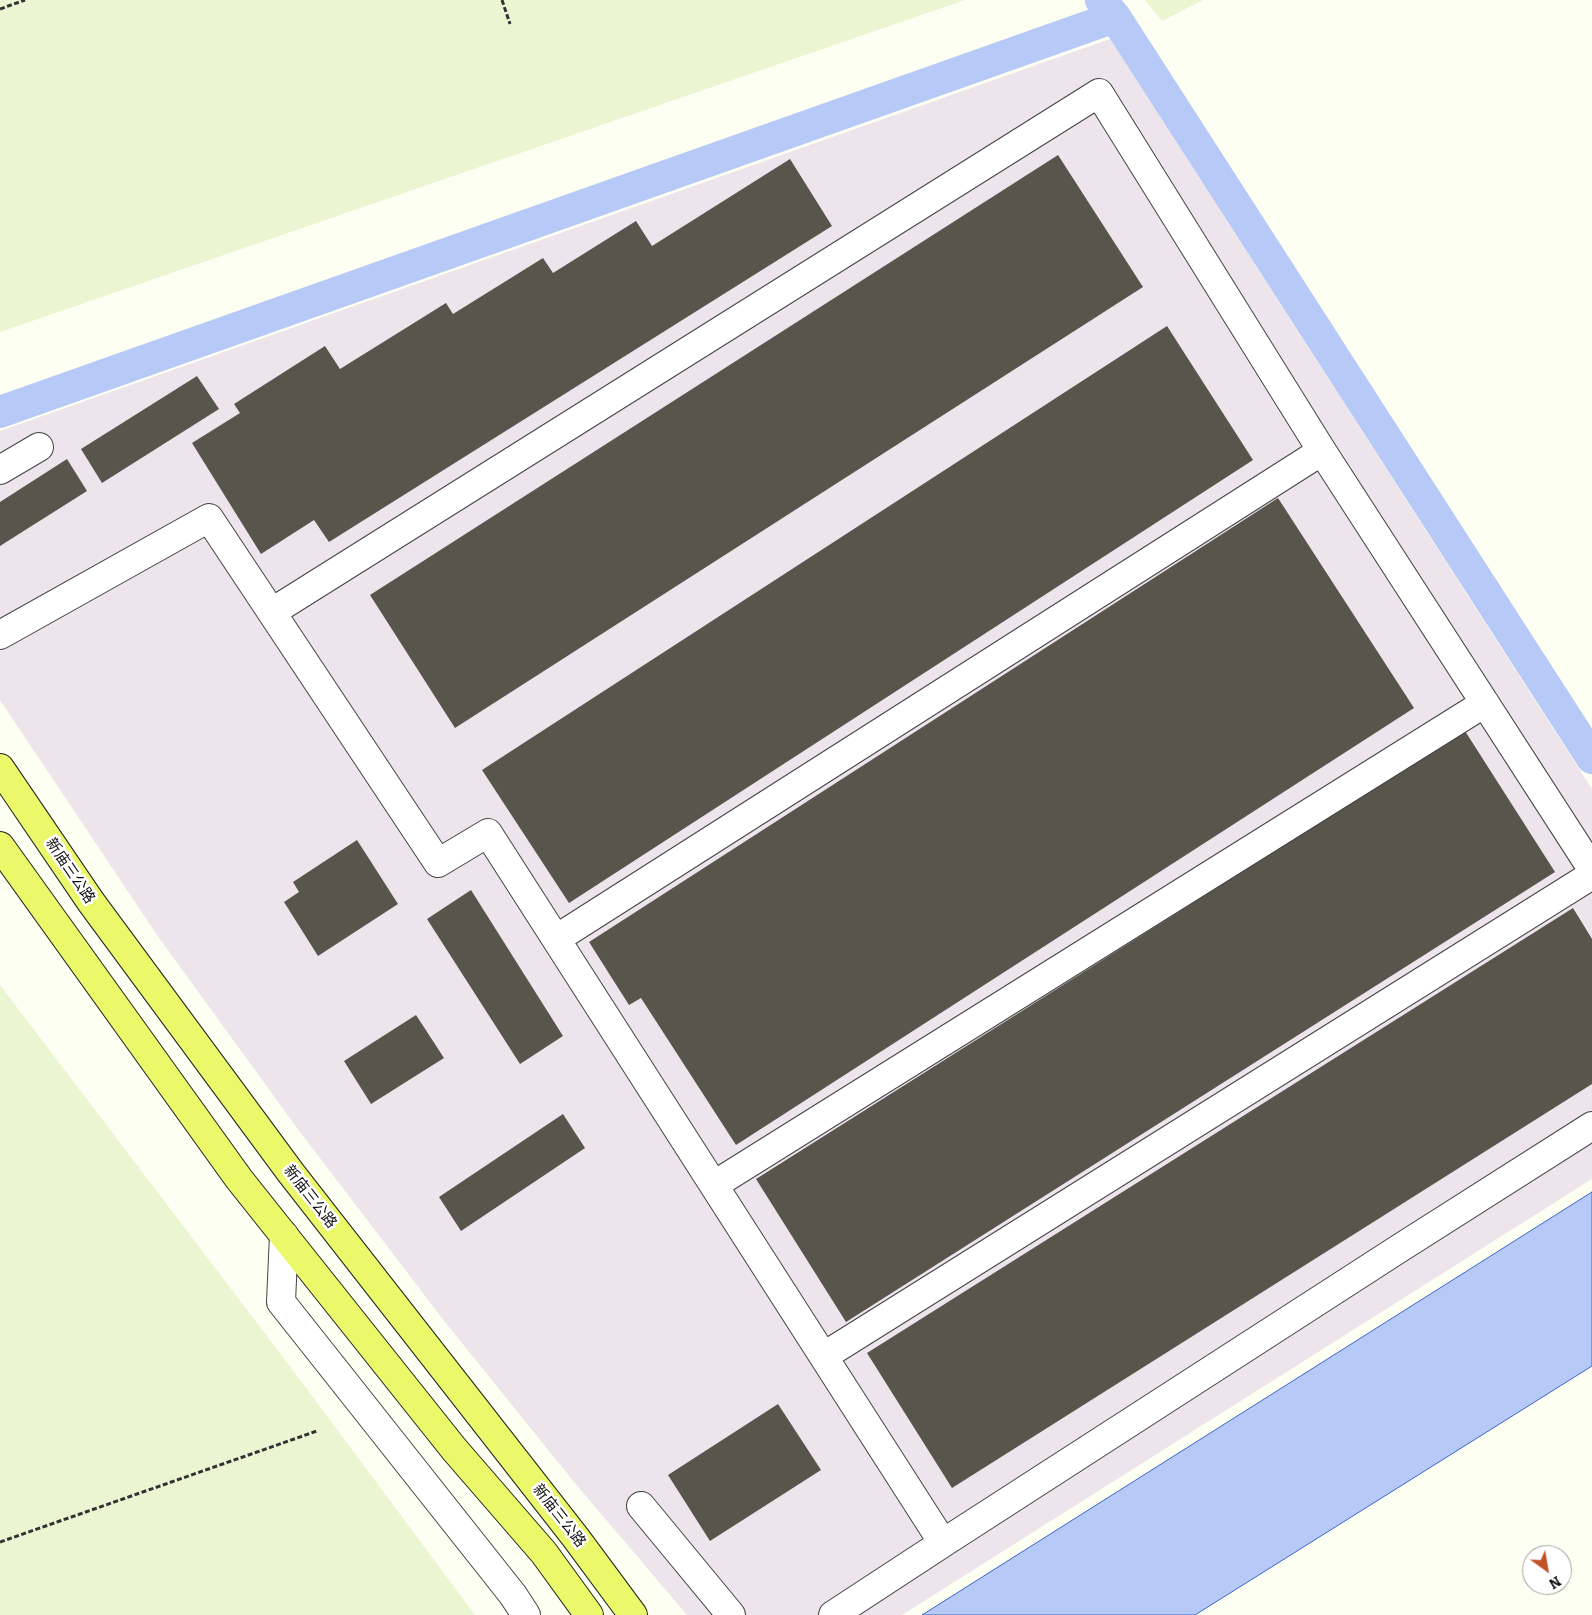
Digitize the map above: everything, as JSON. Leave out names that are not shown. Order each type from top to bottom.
[{"type":"main road","name":"新庙三公路","points":[[0,768],[91,902],[291,1173],[634,1615]]},
{"type":"main road","points":[[0,846],[240,1179],[454,1450],[544,1553],[590,1615]]},
{"type":"lane","points":[[272,612],[1098,93],[1322,451],[1592,869]]},
{"type":"lane","points":[[0,470],[38,446]]},
{"type":"lane","points":[[556,939],[1322,451]]},
{"type":"lane","points":[[3,628],[209,518],[438,863],[488,833],[943,1543]]},
{"type":"lane","points":[[714,1185],[1485,703]]},
{"type":"lane","points":[[824,1356],[1592,875]]},
{"type":"lane","points":[[833,1615],[1391,1253],[1592,1126]]},
{"type":"lane","points":[[284,1235],[281,1302],[513,1595],[526,1615]]},
{"type":"lane","points":[[641,1506],[731,1615]]},
{"type":"path","points":[[0,9],[25,0]]},
{"type":"path","points":[[502,0],[510,24]]},
{"type":"path","points":[[0,1542],[317,1431]]},
{"type":"shaded area","points":[[1110,39],[1592,789],[1592,1179],[902,1615],[687,1615],[574,1482],[445,1322],[297,1128],[157,935],[0,700],[0,431]]},
{"type":"green space","points":[[0,0],[965,0],[0,332]]},
{"type":"green space","points":[[1145,0],[1203,0],[1162,21]]},
{"type":"green space","points":[[0,985],[298,1377],[475,1615],[0,1615]]},
{"type":"water","points":[[1592,1192],[1592,1366],[1195,1615],[922,1615]]},
{"type":"building","points":[[1058,155],[1143,287],[455,728],[370,595]]},
{"type":"building","points":[[790,159],[832,226],[329,542],[314,520],[261,554],[192,443],[240,413],[234,404],[325,346],[340,369],[446,303],[453,314],[543,258],[553,273],[636,221],[652,246]]},
{"type":"building","points":[[1167,326],[1253,460],[569,903],[482,770]]},
{"type":"building","points":[[197,376],[219,409],[102,483],[81,449]]},
{"type":"building","points":[[67,459],[87,491],[0,546],[0,502]]},
{"type":"building","points":[[1278,498],[1414,708],[736,1145],[641,998],[629,1005],[589,942]]},
{"type":"building","points":[[1465,731],[1555,872],[846,1322],[756,1179]]},
{"type":"building","points":[[357,840],[398,904],[318,956],[284,902],[299,892],[293,882]]},
{"type":"building","points":[[471,890],[563,1036],[520,1064],[427,919]]},
{"type":"building","points":[[1573,908],[1592,939],[1592,1084],[952,1488],[867,1353]]},
{"type":"building","points":[[416,1015],[444,1058],[371,1104],[344,1061]]},
{"type":"building","points":[[563,1114],[585,1148],[461,1231],[439,1197]]},
{"type":"building","points":[[778,1404],[821,1470],[710,1541],[668,1475]]},
{"type":"waterway","points":[[0,412],[1115,17],[1101,0]]},
{"type":"waterway","points":[[1115,17],[1592,758]]}]
